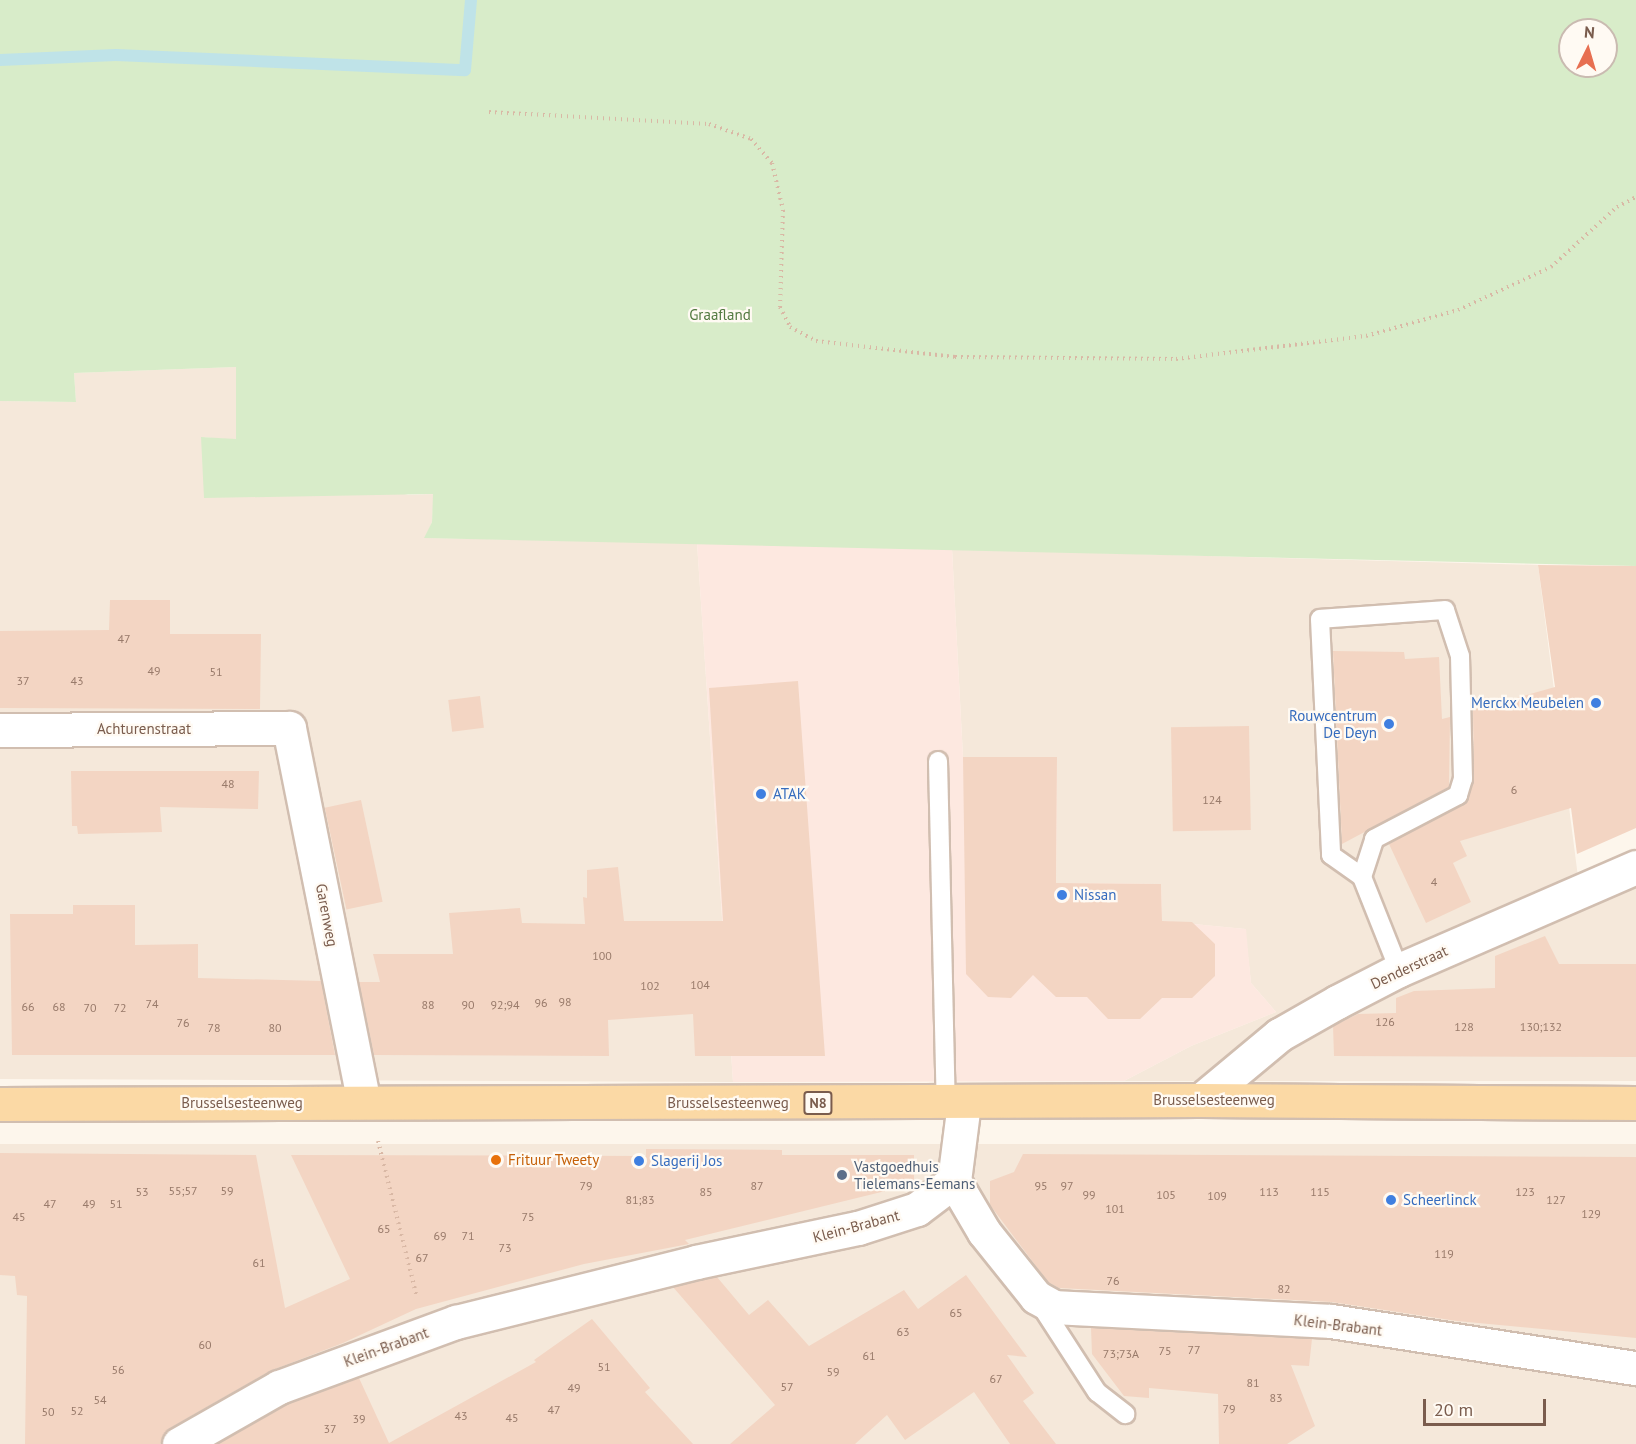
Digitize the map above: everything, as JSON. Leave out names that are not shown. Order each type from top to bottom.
[{"type":"main road","name":"Brusselsesteenweg","points":[[0,1104],[955,1103],[1201,1100],[1636,1103]]},
{"type":"street","name":"Achturenstraat","points":[[0,730],[289,728]]},
{"type":"street","name":"Garenweg","points":[[289,728],[364,1102]]},
{"type":"street","name":"Denderstraat","points":[[1201,1100],[1279,1035],[1399,970],[1636,867]]},
{"type":"street","points":[[954,1181],[955,1103]]},
{"type":"street","name":"Klein-Brabant","points":[[179,1444],[279,1387],[426,1333],[696,1262],[858,1228],[917,1209],[954,1181],[984,1232],[1036,1297],[1054,1307],[1331,1321],[1636,1368]]},
{"type":"lane","points":[[1362,877],[1374,839],[1458,795],[1462,779],[1460,656],[1445,610],[1320,619],[1332,855],[1362,877],[1399,970]]},
{"type":"lane","points":[[938,761],[955,1103]]},
{"type":"lane","points":[[1036,1297],[1097,1392],[1125,1414]]},
{"type":"path","points":[[489,112],[709,124],[751,139],[772,163],[783,210],[780,307],[790,327],[816,341],[955,357],[1176,358],[1366,336],[1458,310],[1551,267],[1617,207],[1636,197]]},
{"type":"path","points":[[364,1102],[383,1155],[426,1333]]},
{"type":"shaded area","points":[[236,367],[236,440],[202,437],[408,495],[434,494],[432,522],[425,538],[697,543],[733,1082],[0,1079],[0,401],[76,402],[74,373]]},
{"type":"shaded area","points":[[697,543],[952,549],[963,757],[1057,757],[1056,883],[1161,884],[1162,921],[1246,929],[1251,983],[1276,1012],[1191,1046],[1124,1081],[733,1082]]},
{"type":"shaded area","points":[[952,549],[1538,565],[1578,877],[1636,853],[1636,1081],[1124,1081],[1191,1046],[1276,1012],[1251,983],[1245,929],[1162,921],[1161,884],[1056,883],[1057,757],[963,757]]},
{"type":"shaded area","points":[[0,1144],[1636,1144],[1636,1444],[0,1444]]},
{"type":"green space","name":"Graafland","points":[[0,0],[1636,0],[1636,566],[424,538],[432,522],[433,494],[204,498],[201,437],[236,439],[236,367],[74,373],[76,402],[0,401]]},
{"type":"building","points":[[1538,565],[1636,566],[1636,828],[1577,854],[1571,808],[1460,841],[1467,856],[1453,863],[1471,902],[1426,923],[1389,844],[1468,799],[1474,779],[1473,710],[1555,687]]},
{"type":"building","points":[[110,600],[170,600],[170,634],[261,634],[260,709],[0,708],[0,631],[109,630]]},
{"type":"building","name":"Rouwcentrum De Deyn","points":[[1333,651],[1404,652],[1405,659],[1439,657],[1442,719],[1450,717],[1449,787],[1342,844]]},
{"type":"building","points":[[798,681],[825,1056],[695,1056],[693,1014],[608,1020],[609,1056],[374,1055],[359,982],[380,982],[373,954],[453,954],[449,913],[520,908],[522,923],[585,924],[583,897],[587,898],[587,870],[618,867],[624,921],[723,921],[709,688]]},
{"type":"building","points":[[480,696],[484,728],[452,732],[448,700]]},
{"type":"building","points":[[1249,726],[1251,830],[1173,831],[1171,727]]},
{"type":"building","name":"Nissan","points":[[963,757],[1057,757],[1056,883],[1161,884],[1162,921],[1192,922],[1215,944],[1215,976],[1192,998],[1162,998],[1140,1019],[1108,1019],[1087,997],[1056,997],[1033,975],[1011,998],[988,997],[966,974]]},
{"type":"building","points":[[71,771],[259,771],[258,809],[160,807],[162,832],[78,834],[77,826],[72,826]]},
{"type":"building","points":[[361,800],[383,902],[346,909],[325,808]]},
{"type":"building","points":[[73,905],[135,905],[135,945],[198,944],[198,978],[321,981],[335,1055],[12,1055],[10,914],[73,914]]},
{"type":"building","points":[[1545,936],[1559,964],[1636,964],[1636,1057],[1334,1056],[1333,1026],[1358,1014],[1396,1013],[1396,998],[1414,991],[1495,988],[1495,956]]},
{"type":"building","points":[[646,1149],[782,1150],[782,1155],[914,1155],[914,1184],[685,1240],[689,1244],[584,1264],[416,1309],[343,1343],[270,1371],[170,1428],[160,1444],[25,1444],[27,1296],[17,1295],[15,1276],[0,1275],[0,1153],[256,1155],[285,1308],[350,1279],[291,1155],[646,1156]]},
{"type":"building","points":[[1023,1154],[1636,1157],[1636,1338],[1457,1321],[1332,1302],[1059,1288],[1048,1282],[990,1205],[990,1181],[1014,1172]]},
{"type":"building","points":[[966,1275],[1027,1357],[1007,1355],[1034,1393],[1023,1401],[1056,1444],[1010,1444],[974,1392],[905,1440],[887,1415],[855,1444],[730,1444],[775,1405],[673,1287],[717,1277],[749,1315],[768,1300],[809,1346],[904,1290],[918,1309]]},
{"type":"building","points":[[592,1319],[650,1388],[645,1392],[693,1444],[217,1444],[287,1404],[359,1378],[389,1443],[536,1362],[534,1360]]},
{"type":"building","points":[[1091,1328],[1312,1339],[1309,1366],[1291,1365],[1315,1426],[1287,1444],[1219,1444],[1218,1394],[1149,1388],[1149,1398],[1124,1396],[1092,1354]]},
{"type":"waterway","points":[[0,60],[116,55],[465,70],[471,0]]},
{"type":"place","name":"Merckx Meubelen","points":[[1596,703]]},
{"type":"place","name":"Rouwcentrum De Deyn","points":[[1389,724]]},
{"type":"place","name":"ATAK","points":[[761,794]]},
{"type":"place","name":"Nissan","points":[[1062,895]]},
{"type":"place","name":"Frituur Tweety","points":[[496,1160]]},
{"type":"place","name":"Slagerij Jos","points":[[639,1161]]},
{"type":"place","name":"Vastgoedhuis Tielemans-Eemans","points":[[842,1175]]},
{"type":"place","name":"Scheerlinck","points":[[1391,1200]]}]
